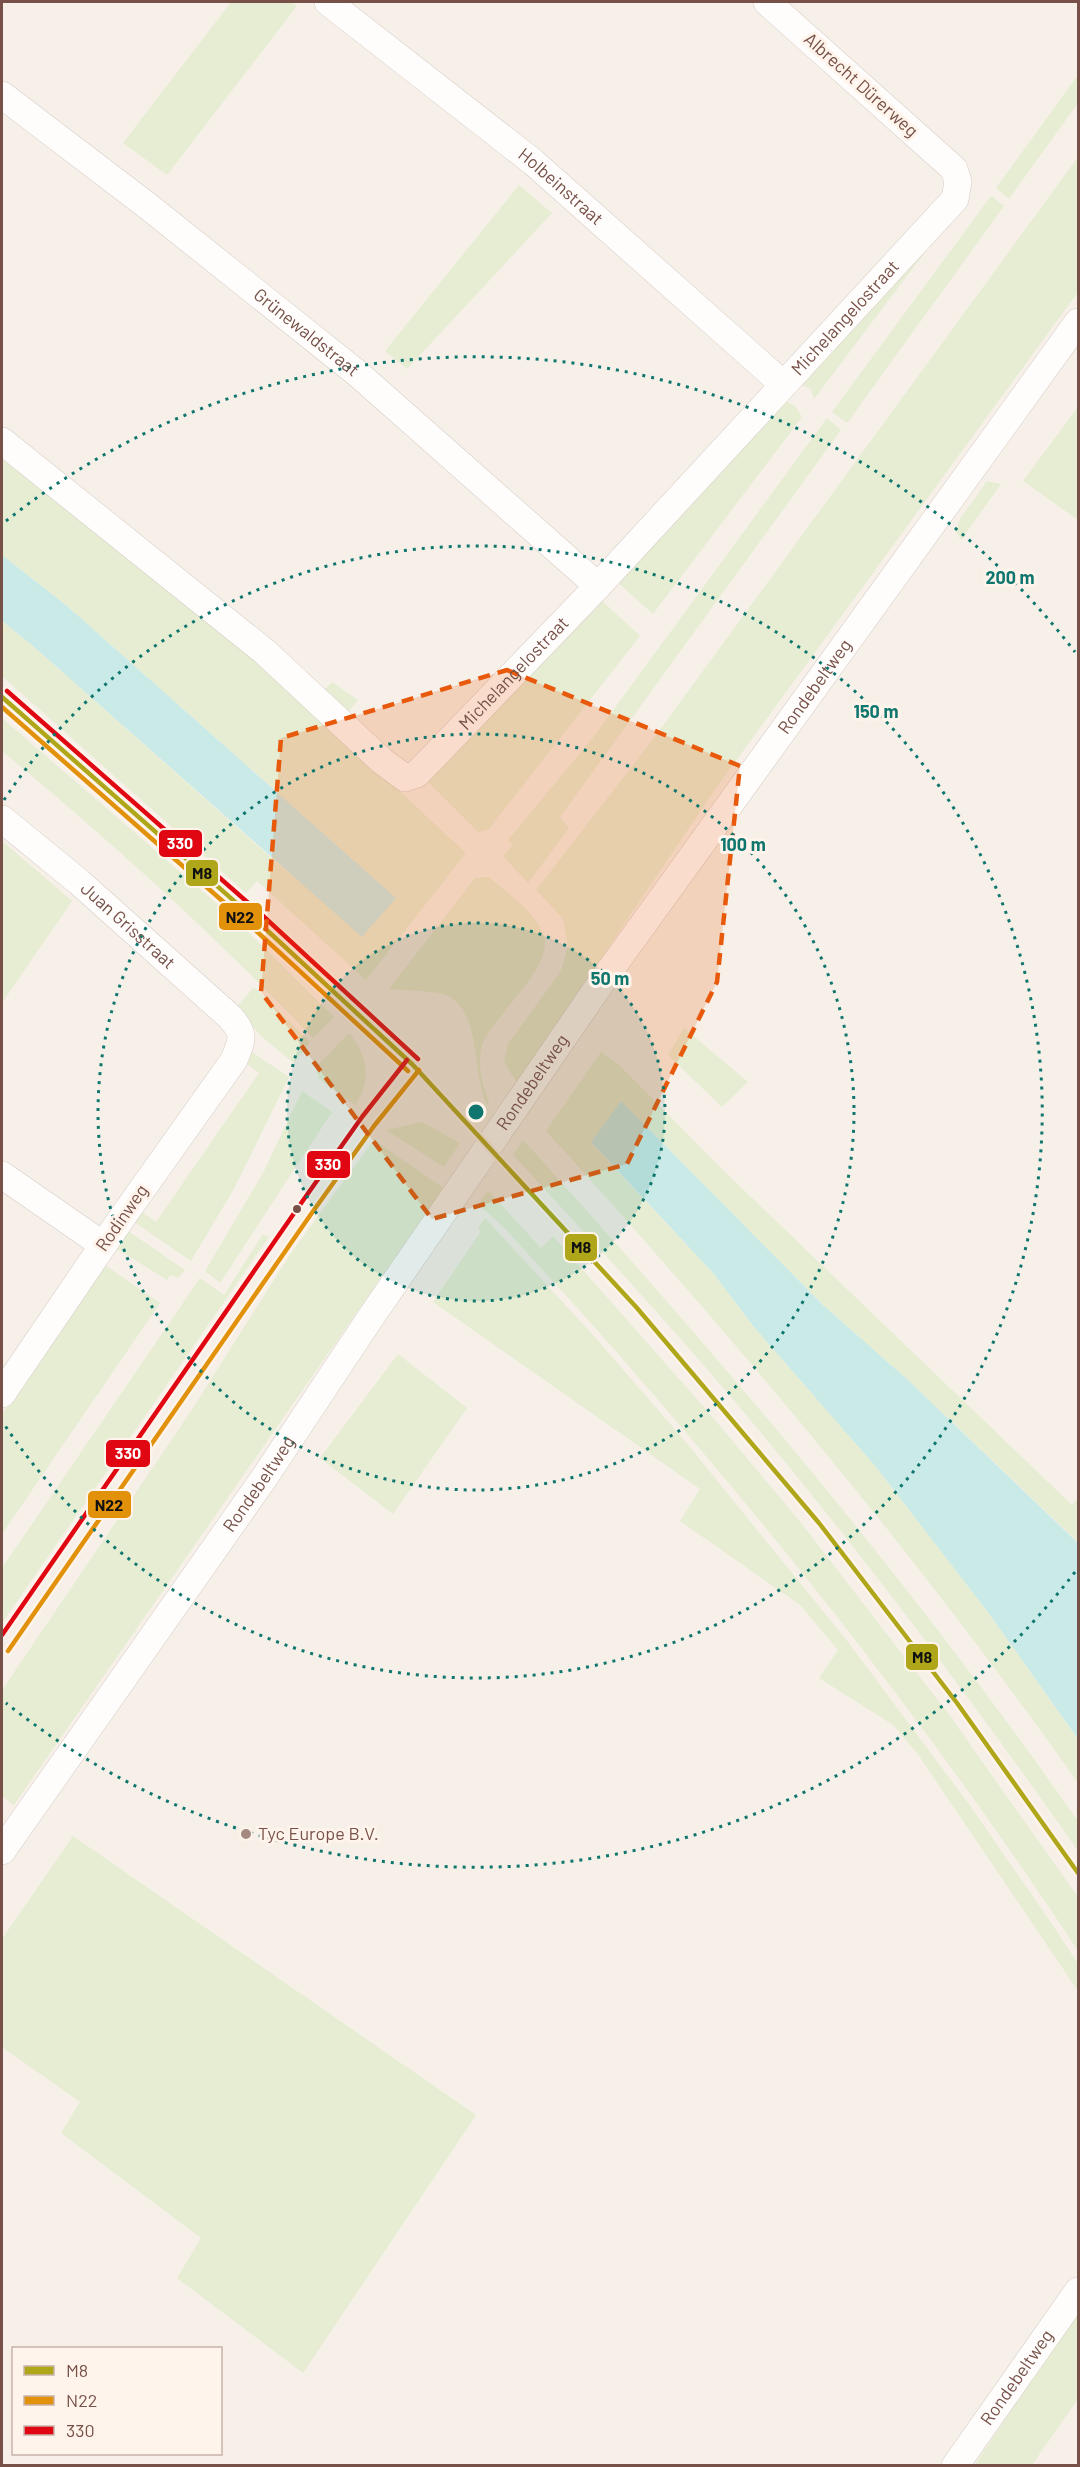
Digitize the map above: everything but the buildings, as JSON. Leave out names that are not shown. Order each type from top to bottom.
[{"type":"street","name":"Holbeinstraat","points":[[328,2],[533,162],[783,384]]},
{"type":"street","name":"Albrecht Dürerweg","points":[[767,2],[954,169]]},
{"type":"street","name":"Grünewaldstraat","points":[[2,95],[148,207],[357,373],[598,586]]},
{"type":"street","name":"Michelangelostraat","points":[[2,441],[266,652],[382,761],[405,778],[417,774],[598,586],[955,199],[958,182],[954,169]]},
{"type":"street","name":"Rondebeltweg","points":[[2,1851],[262,1481],[371,1317],[603,980],[1078,322]]},
{"type":"street","name":"Juan Grisstraat","points":[[2,819],[79,882],[230,1017],[241,1030],[242,1041]]},
{"type":"street","name":"Rodinweg","points":[[2,1394],[103,1245],[234,1060],[242,1041]]},
{"type":"street","points":[[2,1175],[103,1245]]},
{"type":"street","name":"Rondebeltweg","points":[[955,2466],[1078,2291]]},
{"type":"highlighted area","points":[[507,670],[740,766],[717,982],[627,1164],[432,1219],[261,992],[281,738]]},
{"type":"green space","points":[[231,2],[291,2],[297,6],[167,175],[123,143]]},
{"type":"green space","points":[[1078,75],[1078,103],[1009,199],[996,188]]},
{"type":"green space","points":[[1078,157],[1078,292],[716,788],[517,1083],[504,1062],[508,1044],[561,971],[568,946],[563,919],[536,890],[651,742]]},
{"type":"green space","points":[[519,185],[552,213],[407,369],[385,351]]},
{"type":"green space","points":[[991,196],[1004,206],[847,423],[832,412]]},
{"type":"green space","points":[[962,203],[814,399],[811,389],[795,382]]},
{"type":"green space","points":[[781,399],[795,406],[802,417],[653,614],[616,581]]},
{"type":"green space","points":[[1078,407],[1078,520],[1023,481]]},
{"type":"green space","points":[[827,418],[841,430],[560,817],[569,828],[528,883],[503,856],[513,845],[508,840],[595,735]]},
{"type":"green space","points":[[2,452],[249,651],[466,853],[366,980],[257,881],[246,893],[2,676],[2,621],[285,870],[396,898],[67,606],[2,555]]},
{"type":"green space","points":[[987,481],[1001,484],[961,540],[956,531],[960,519]]},
{"type":"green space","points":[[599,598],[640,636],[488,830],[478,832],[428,782]]},
{"type":"green space","points":[[332,682],[358,700],[348,712],[321,693]]},
{"type":"green space","points":[[2,718],[238,922],[334,1017],[313,1038],[162,890],[2,751]]},
{"type":"green space","points":[[2,841],[72,901],[2,1003]]},
{"type":"green space","points":[[489,877],[533,917],[543,933],[545,945],[533,974],[483,1043],[480,1065],[489,1101],[487,1105],[482,1092],[471,1029],[459,1004],[443,994],[389,989],[475,878]]},
{"type":"green space","points":[[254,987],[310,1042],[294,1063],[262,1037],[236,1008]]},
{"type":"green space","points":[[684,1028],[748,1082],[722,1107],[668,1055]]},
{"type":"green space","points":[[349,1033],[360,1050],[366,1068],[364,1086],[355,1105],[319,1079],[316,1067]]},
{"type":"green space","points":[[249,1050],[289,1077],[235,1187],[191,1261],[134,1222],[141,1211],[156,1222],[259,1073],[242,1060]]},
{"type":"green space","points":[[601,1052],[618,1064],[727,1174],[1072,1505],[1078,1498],[1078,1542],[908,1380],[823,1305],[621,1101],[591,1143],[713,1273],[754,1327],[876,1467],[990,1615],[1078,1739],[1078,1783],[953,1613],[822,1449],[686,1288],[546,1131]]},
{"type":"green space","points":[[302,1091],[332,1112],[220,1283],[205,1271],[263,1173]]},
{"type":"green space","points":[[422,1122],[460,1143],[444,1167],[386,1130]]},
{"type":"green space","points":[[374,1140],[442,1187],[439,1194],[14,1805],[2,1796],[2,1690],[191,1411],[291,1253]]},
{"type":"green space","points":[[523,1140],[741,1387],[881,1557],[1014,1731],[1078,1821],[1078,1851],[913,1624],[782,1458],[682,1341],[513,1155]]},
{"type":"green space","points":[[488,1190],[541,1248],[553,1236],[710,1414],[802,1524],[950,1716],[1078,1897],[1078,1951],[925,1732],[760,1521],[579,1310],[510,1234],[478,1205]]},
{"type":"green space","points":[[485,1218],[593,1335],[685,1441],[848,1642],[971,1807],[1052,1924],[1078,1964],[1078,1991],[917,1753],[893,1725],[819,1678],[838,1650],[800,1605],[680,1521],[700,1489],[433,1302],[481,1231],[478,1228]]},
{"type":"green space","points":[[128,1231],[185,1270],[178,1278],[171,1275],[167,1280],[117,1249]]},
{"type":"green space","points":[[263,1234],[269,1237],[2,1623],[2,1568],[200,1278],[224,1295]]},
{"type":"green space","points":[[105,1265],[160,1303],[2,1534],[2,1414]]},
{"type":"green space","points":[[398,1354],[467,1408],[393,1514],[320,1458]]},
{"type":"green space","points":[[73,1836],[476,2115],[303,2373],[177,2278],[201,2238],[61,2133],[80,2102],[2,2047],[2,1939]]},
{"type":"green space","points":[[1078,2311],[1078,2399],[1032,2465],[974,2466]]},
{"type":"water","points":[[2,555],[67,606],[396,898],[362,937],[2,621]]},
{"type":"water","points":[[621,1101],[823,1305],[908,1380],[1078,1543],[1078,1739],[990,1615],[876,1467],[754,1327],[713,1273],[591,1142]]},
{"type":"transit line","name":"330","points":[[7,691],[262,915],[418,1059]]},
{"type":"transit line","name":"M8","points":[[2,697],[257,921],[413,1065],[637,1308],[819,1523],[957,1703],[1078,1873]]},
{"type":"transit line","name":"N22","points":[[2,707],[252,927],[408,1071]]},
{"type":"transit line","name":"330","points":[[2,1635],[297,1209],[362,1117],[407,1060]]},
{"type":"transit line","name":"N22","points":[[8,1651],[309,1217],[374,1126],[419,1070]]},
{"type":"place","name":"Tyc Europe B.V.","points":[[246,1834]]}]
